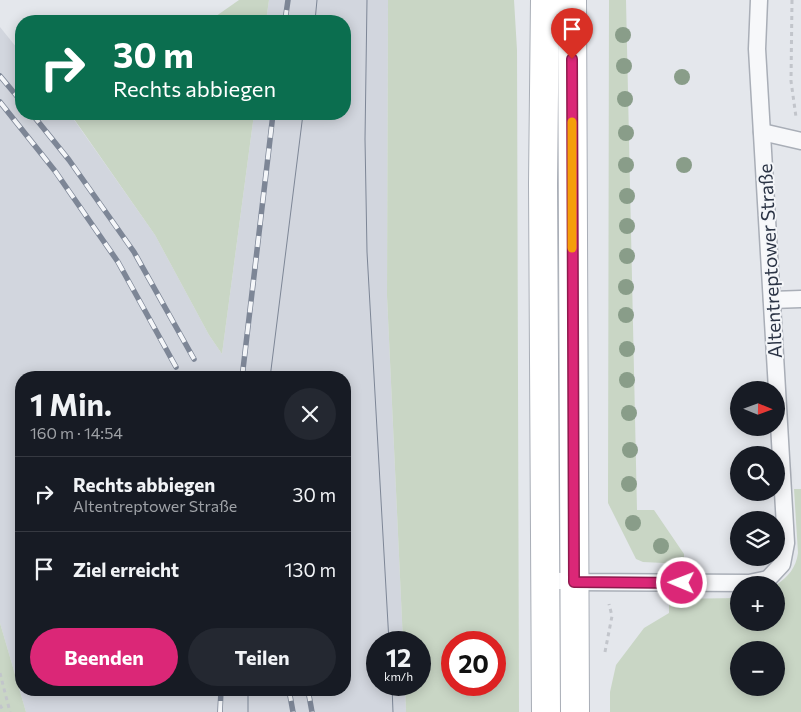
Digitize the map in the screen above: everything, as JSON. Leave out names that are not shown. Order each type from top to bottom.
[{"type":"main road","points":[[545,0],[546,712]]},
{"type":"main road","points":[[572,0],[575,712]]},
{"type":"lane","name":"Altentreptower Straße","points":[[546,580],[574,582],[749,583],[768,579],[782,564],[786,543],[757,49],[759,0]]},
{"type":"lane","name":"Altentreptower Straße","points":[[762,132],[801,141]]},
{"type":"lane","points":[[772,300],[801,300]]},
{"type":"path","points":[[792,0],[791,80],[797,122]]},
{"type":"path","points":[[0,672],[10,712]]},
{"type":"path","points":[[0,705],[4,712]]},
{"type":"shaded area","points":[[269,0],[388,0],[387,296],[402,631],[366,631],[366,696],[405,696],[406,712],[26,712],[21,696],[351,696],[351,371],[15,371],[15,674],[0,623],[0,27],[15,46],[15,120],[74,120],[155,235],[209,335],[222,354],[253,120],[351,120],[351,15],[267,15]]},
{"type":"green space","points":[[239,0],[269,0],[267,15],[218,15]]},
{"type":"green space","points":[[388,0],[514,0],[517,50],[519,712],[406,712],[405,696],[431,696],[431,631],[402,631],[387,296]]},
{"type":"green space","points":[[609,0],[626,0],[637,510],[654,510],[684,554],[684,564],[643,562],[636,559],[608,503]]},
{"type":"green space","points":[[75,120],[253,120],[222,354],[209,335],[155,235]]},
{"type":"green space","points":[[794,489],[801,489],[801,712],[610,712],[610,692],[616,665],[644,628],[669,613],[669,599],[730,598],[730,631],[785,631],[785,578],[791,572],[798,553]]},
{"type":"green space","points":[[0,623],[15,674],[15,696],[21,696],[26,712],[0,712]]},
{"type":"tram line","points":[[316,15],[317,0]]},
{"type":"tram line","points":[[367,0],[365,139],[367,252],[388,631]]},
{"type":"tram line","points":[[271,371],[302,120]]},
{"type":"tram line","points":[[248,696],[248,712]]},
{"type":"tram line","points":[[392,696],[393,712]]},
{"type":"railway","points":[[286,15],[288,0]]},
{"type":"railway","points":[[0,76],[15,94]]},
{"type":"railway","points":[[0,102],[55,171],[118,262],[176,367]]},
{"type":"railway","points":[[37,120],[69,160],[134,252],[194,359]]},
{"type":"railway","points":[[243,371],[272,120]]},
{"type":"railway","points":[[220,712],[221,696]]},
{"type":"railway","points":[[290,696],[293,712]]},
{"type":"railway","points":[[309,696],[312,712]]},
{"type":"slow traffic","points":[[572,122],[572,248]]},
{"type":"route","points":[[572,59],[574,582],[682,583]]}]
